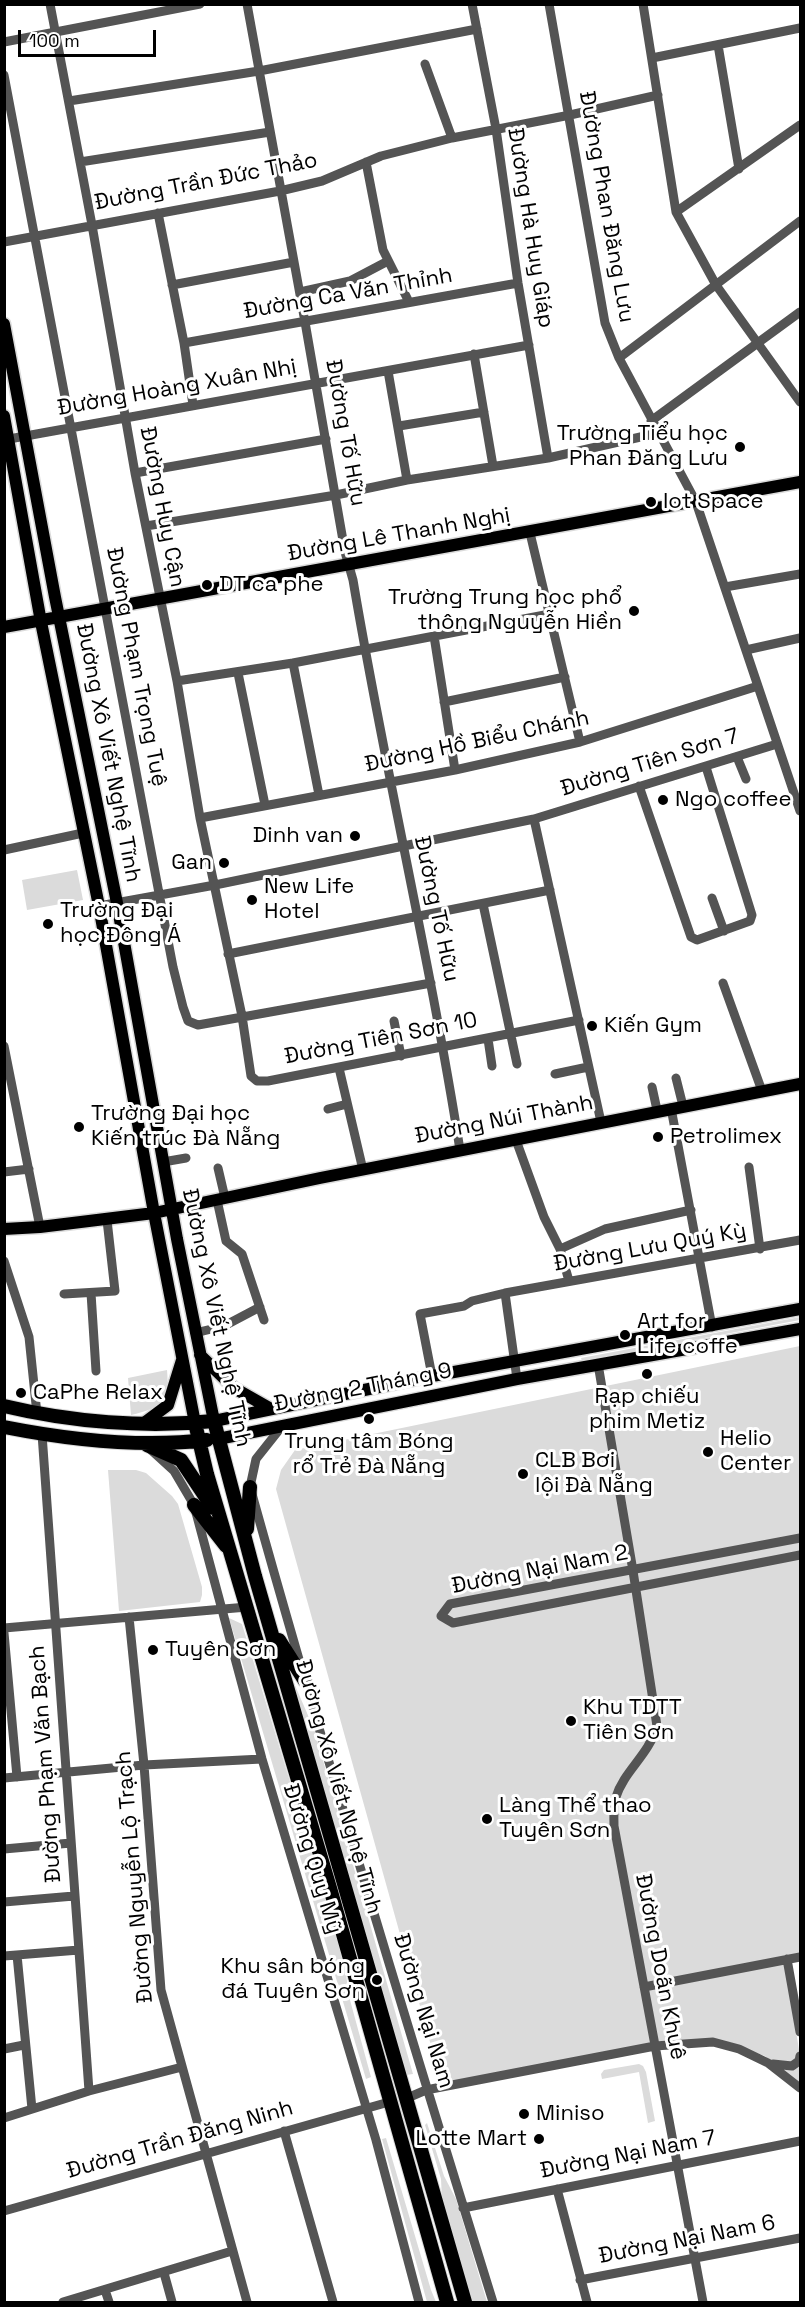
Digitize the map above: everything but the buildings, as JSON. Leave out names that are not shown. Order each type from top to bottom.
[{"type":"highway","points":[[4,1406],[37,1414],[144,1423],[214,1421]]},
{"type":"highway","name":"Đường Xô Viết Nghệ Tĩnh","points":[[214,1421],[270,1626],[465,2302]]},
{"type":"highway","name":"Đường Xô Viết Nghệ Tĩnh","points":[[195,1422],[229,1550],[248,1607],[330,1888],[447,2302]]},
{"type":"highway","points":[[4,1427],[42,1434],[142,1443],[218,1439]]},
{"type":"highway","points":[[142,1443],[181,1460],[222,1522]]},
{"type":"highway","points":[[246,1540],[250,1487]]},
{"type":"highway","points":[[194,1505],[229,1550]]},
{"type":"highway","points":[[270,1626],[305,1681]]},
{"type":"main road","name":"Đường Xô Viết Nghệ Tĩnh","points":[[4,324],[59,618],[117,903],[195,1333],[214,1421]]},
{"type":"main road","name":"Đường Xô Viết Nghệ Tĩnh","points":[[4,416],[41,622],[99,906],[154,1214],[195,1422]]},
{"type":"main road","name":"Đường Lê Thanh Nghị","points":[[4,627],[801,482]]},
{"type":"main road","name":"Đường Núi Thành","points":[[4,1229],[154,1214],[657,1110],[801,1084]]},
{"type":"main road","name":"Đường 2 Tháng 9","points":[[214,1421],[432,1376],[712,1327],[801,1309]]},
{"type":"main road","name":"Đường 2 Tháng 9","points":[[218,1439],[517,1379],[801,1329]]},
{"type":"main road","points":[[200,1355],[234,1388],[271,1409]]},
{"type":"main road","points":[[144,1423],[168,1405],[182,1359]]},
{"type":"street","name":"Đường Huy Cận","points":[[50,4],[92,225],[135,473],[177,681],[200,818],[242,1016]]},
{"type":"street","points":[[4,42],[200,4]]},
{"type":"street","name":"Đường Tố Hữu","points":[[247,4],[364,648],[444,1048],[460,1150]]},
{"type":"street","name":"Đường Hà Huy Giáp","points":[[472,4],[496,129],[518,283],[548,458]]},
{"type":"street","name":"Đường Phan Đăng Lưu","points":[[549,4],[605,323],[619,358],[651,421],[696,502],[801,811]]},
{"type":"street","points":[[643,4],[676,213],[716,285],[801,402]]},
{"type":"street","points":[[652,58],[801,28]]},
{"type":"street","points":[[69,101],[259,71],[477,29]]},
{"type":"street","points":[[718,45],[739,169]]},
{"type":"street","points":[[425,64],[453,138]]},
{"type":"street","name":"Đường Phạm Trọng Tuệ","points":[[4,75],[176,977],[188,1021],[198,1025],[431,983]]},
{"type":"street","name":"Đường Trần Đức Thảo","points":[[4,242],[322,181],[381,156],[453,138],[658,95]]},
{"type":"street","points":[[676,213],[801,125]]},
{"type":"street","points":[[80,162],[270,132]]},
{"type":"street","points":[[366,162],[378,229],[388,261],[409,302]]},
{"type":"street","points":[[158,213],[184,343],[193,405]]},
{"type":"street","points":[[619,358],[801,221]]},
{"type":"street","points":[[300,292],[350,281],[388,261]]},
{"type":"street","points":[[172,285],[294,262]]},
{"type":"street","name":"Đường Ca Văn Thỉnh","points":[[184,343],[518,283]]},
{"type":"street","points":[[651,421],[801,312]]},
{"type":"street","name":"Đường Hoàng Xuân Nhị","points":[[9,439],[529,345]]},
{"type":"street","points":[[474,354],[493,466]]},
{"type":"street","points":[[388,371],[407,480]]},
{"type":"street","points":[[399,426],[484,411]]},
{"type":"street","points":[[146,526],[336,495],[407,480],[548,458],[658,433]]},
{"type":"street","points":[[135,473],[326,439]]},
{"type":"street","points":[[530,532],[580,742]]},
{"type":"street","points":[[725,587],[801,574]]},
{"type":"street","points":[[177,681],[238,673],[550,614]]},
{"type":"street","points":[[434,636],[455,770]]},
{"type":"street","points":[[746,650],[801,638]]},
{"type":"street","points":[[293,663],[319,795]]},
{"type":"street","points":[[238,673],[265,806]]},
{"type":"street","points":[[444,702],[565,677]]},
{"type":"street","name":"Đường Hồ Biểu Chánh","points":[[200,818],[455,770],[580,742],[758,686]]},
{"type":"street","name":"Đường Tiên Sơn 7","points":[[99,906],[215,885],[534,819],[777,744]]},
{"type":"street","points":[[737,757],[746,780]]},
{"type":"street","points":[[639,786],[691,937],[698,940],[750,921],[752,915],[706,767]]},
{"type":"street","points":[[534,819],[601,1122]]},
{"type":"street","points":[[4,850],[83,833]]},
{"type":"street","points":[[228,954],[550,890]]},
{"type":"street","points":[[712,898],[724,931]]},
{"type":"street","points":[[483,904],[517,1064]]},
{"type":"street","points":[[723,983],[762,1091]]},
{"type":"street","name":"Đường Tiên Sơn 10","points":[[242,1016],[251,1076],[257,1081],[339,1068],[579,1020]]},
{"type":"street","points":[[394,1021],[400,1056]]},
{"type":"street","points":[[488,1039],[492,1066]]},
{"type":"street","points":[[4,1046],[40,1227]]},
{"type":"street","points":[[555,1074],[588,1067]]},
{"type":"street","points":[[339,1068],[363,1170]]},
{"type":"street","points":[[676,1078],[677,1107],[691,1209],[712,1327]]},
{"type":"street","points":[[652,1087],[657,1110]]},
{"type":"street","points":[[328,1109],[347,1104]]},
{"type":"street","points":[[516,1140],[544,1217],[560,1249],[569,1281]]},
{"type":"street","points":[[163,1162],[186,1158]]},
{"type":"street","points":[[749,1167],[760,1249]]},
{"type":"street","points":[[218,1168],[226,1241],[242,1254],[264,1320]]},
{"type":"street","points":[[4,1172],[29,1169]]},
{"type":"street","points":[[560,1249],[605,1229],[691,1209]]},
{"type":"street","points":[[64,1294],[115,1291],[107,1220]]},
{"type":"street","name":"Đường Lưu Quý Kỳ","points":[[420,1314],[464,1305],[505,1293],[801,1240]]},
{"type":"street","points":[[4,1261],[29,1337],[37,1414]]},
{"type":"street","points":[[91,1293],[96,1371]]},
{"type":"street","points":[[505,1293],[517,1379]]},
{"type":"street","points":[[195,1333],[225,1326],[260,1307]]},
{"type":"street","name":"Đường 2 Tháng 9","points":[[420,1314],[432,1376]]},
{"type":"street","name":"Đường Doãn Khuê","points":[[598,1364],[657,1711],[654,1738],[623,1782],[616,1796],[614,1826],[703,2302]]},
{"type":"street","name":"Đường Nại Nam","points":[[283,1425],[256,1459],[250,1487],[426,2090],[493,2302]]},
{"type":"street","name":"Đường Phạm Văn Bạch","points":[[42,1434],[89,2091]]},
{"type":"street","name":"Đường Quy Mỹ","points":[[142,1443],[174,1471],[194,1505],[262,1759],[366,2108],[419,2302]]},
{"type":"street","name":"Đường Nại Nam 2","points":[[801,1538],[450,1604],[441,1616],[453,1623],[801,1555]]},
{"type":"street","points":[[4,1628],[248,1607]]},
{"type":"street","name":"Đường Nguyễn Lộ Trạch","points":[[129,1617],[144,1765],[161,1990],[247,2302]]},
{"type":"street","points":[[4,1633],[17,1777]]},
{"type":"street","points":[[4,1778],[144,1765],[262,1759]]},
{"type":"street","points":[[4,1848],[70,1843]]},
{"type":"street","points":[[4,1902],[74,1896]]},
{"type":"street","points":[[4,1956],[79,1950]]},
{"type":"street","points":[[17,1955],[32,2109]]},
{"type":"street","points":[[644,1988],[801,1957]]},
{"type":"street","points":[[787,1959],[801,2032]]},
{"type":"street","points":[[405,2098],[426,2090],[655,2046],[713,2042],[739,2049],[768,2063],[801,2088]]},
{"type":"street","points":[[4,2049],[24,2045]]},
{"type":"street","points":[[768,2063],[792,2066],[799,2061],[801,2056]]},
{"type":"street","points":[[4,2118],[89,2091],[182,2067]]},
{"type":"street","name":"Đường Trần Đăng Ninh","points":[[4,2211],[389,2102]]},
{"type":"street","points":[[284,2131],[333,2302]]},
{"type":"street","name":"Đường Nại Nam 7","points":[[463,2208],[801,2141]]},
{"type":"street","points":[[556,2189],[587,2302]]},
{"type":"street","name":"Đường Nại Nam 6","points":[[580,2280],[801,2238]]},
{"type":"street","points":[[63,2302],[232,2251]]},
{"type":"street","points":[[164,2273],[172,2302]]},
{"type":"street","points":[[105,2290],[109,2302]]},
{"type":"shaded area","points":[[77,870],[83,900],[27,910],[22,880]]},
{"type":"shaded area","points":[[800,1317],[800,1320],[582,1361],[581,1358]]},
{"type":"shaded area","name":"Khu TDTT Tiên Sơn","points":[[800,1346],[800,1953],[784,1956],[800,2056],[800,2084],[765,2056],[713,2038],[442,2085],[276,1489],[281,1470],[295,1450]]},
{"type":"shaded area","points":[[167,1370],[167,1389],[161,1402],[150,1409],[131,1415],[128,1378]]},
{"type":"shaded area","points":[[108,1470],[136,1470],[146,1473],[178,1504],[202,1587],[200,1602],[119,1611]]},
{"type":"shaded area","points":[[229,1618],[242,1624],[343,1956],[350,2000],[371,2077],[366,2079]]},
{"type":"shaded area","points":[[290,1674],[314,1729],[413,2074],[406,2075]]},
{"type":"shaded area","points":[[639,2064],[646,2072],[655,2121],[648,2123],[639,2072],[602,2079],[601,2074],[604,2070]]},
{"type":"shaded area","points":[[427,2123],[444,2176],[456,2199],[487,2302],[472,2302],[442,2200],[441,2179],[425,2125]]},
{"type":"shaded area","points":[[386,2138],[436,2302],[427,2302],[382,2139]]},
{"type":"place","name":"Trường Tiểu học Phan Đăng Lưu","points":[[740,447]]},
{"type":"place","name":"Iot Space","points":[[651,502]]},
{"type":"place","name":"DT ca phe","points":[[207,585]]},
{"type":"place","name":"Trường Trung học phổ thông Nguyễn Hiền","points":[[634,611]]},
{"type":"place","name":"Ngo coffee","points":[[663,800]]},
{"type":"place","name":"Dinh van","points":[[355,836]]},
{"type":"place","name":"Gan","points":[[224,863]]},
{"type":"place","name":"New Life Hotel","points":[[252,900]]},
{"type":"place","name":"Trường Đại học Đông Á","points":[[48,924]]},
{"type":"place","name":"Kiến Gym","points":[[592,1026]]},
{"type":"place","name":"Trường Đại học Kiến trúc Đà Nẵng","points":[[79,1127]]},
{"type":"place","name":"Petrolimex","points":[[658,1137]]},
{"type":"place","name":"Art for Life coffe","points":[[625,1335]]},
{"type":"place","name":"Rạp chiếu phim Metiz","points":[[647,1374]]},
{"type":"place","name":"CaPhe Relax","points":[[21,1393]]},
{"type":"place","name":"Trung tâm Bóng rổ Trẻ Đà Nẵng","points":[[369,1419]]},
{"type":"place","name":"Helio Center","points":[[708,1452]]},
{"type":"place","name":"CLB Bơi lội Đà Nẵng","points":[[523,1474]]},
{"type":"place","name":"Tuyên Sơn","points":[[153,1650]]},
{"type":"place","name":"Khu TDTT Tiên Sơn","points":[[571,1721]]},
{"type":"place","name":"Làng Thể thao Tuyên Sơn","points":[[487,1819]]},
{"type":"place","name":"Khu sân bóng đá Tuyên Sơn","points":[[377,1980]]},
{"type":"place","name":"Miniso","points":[[524,2114]]},
{"type":"place","name":"Lotte Mart","points":[[539,2139]]}]
